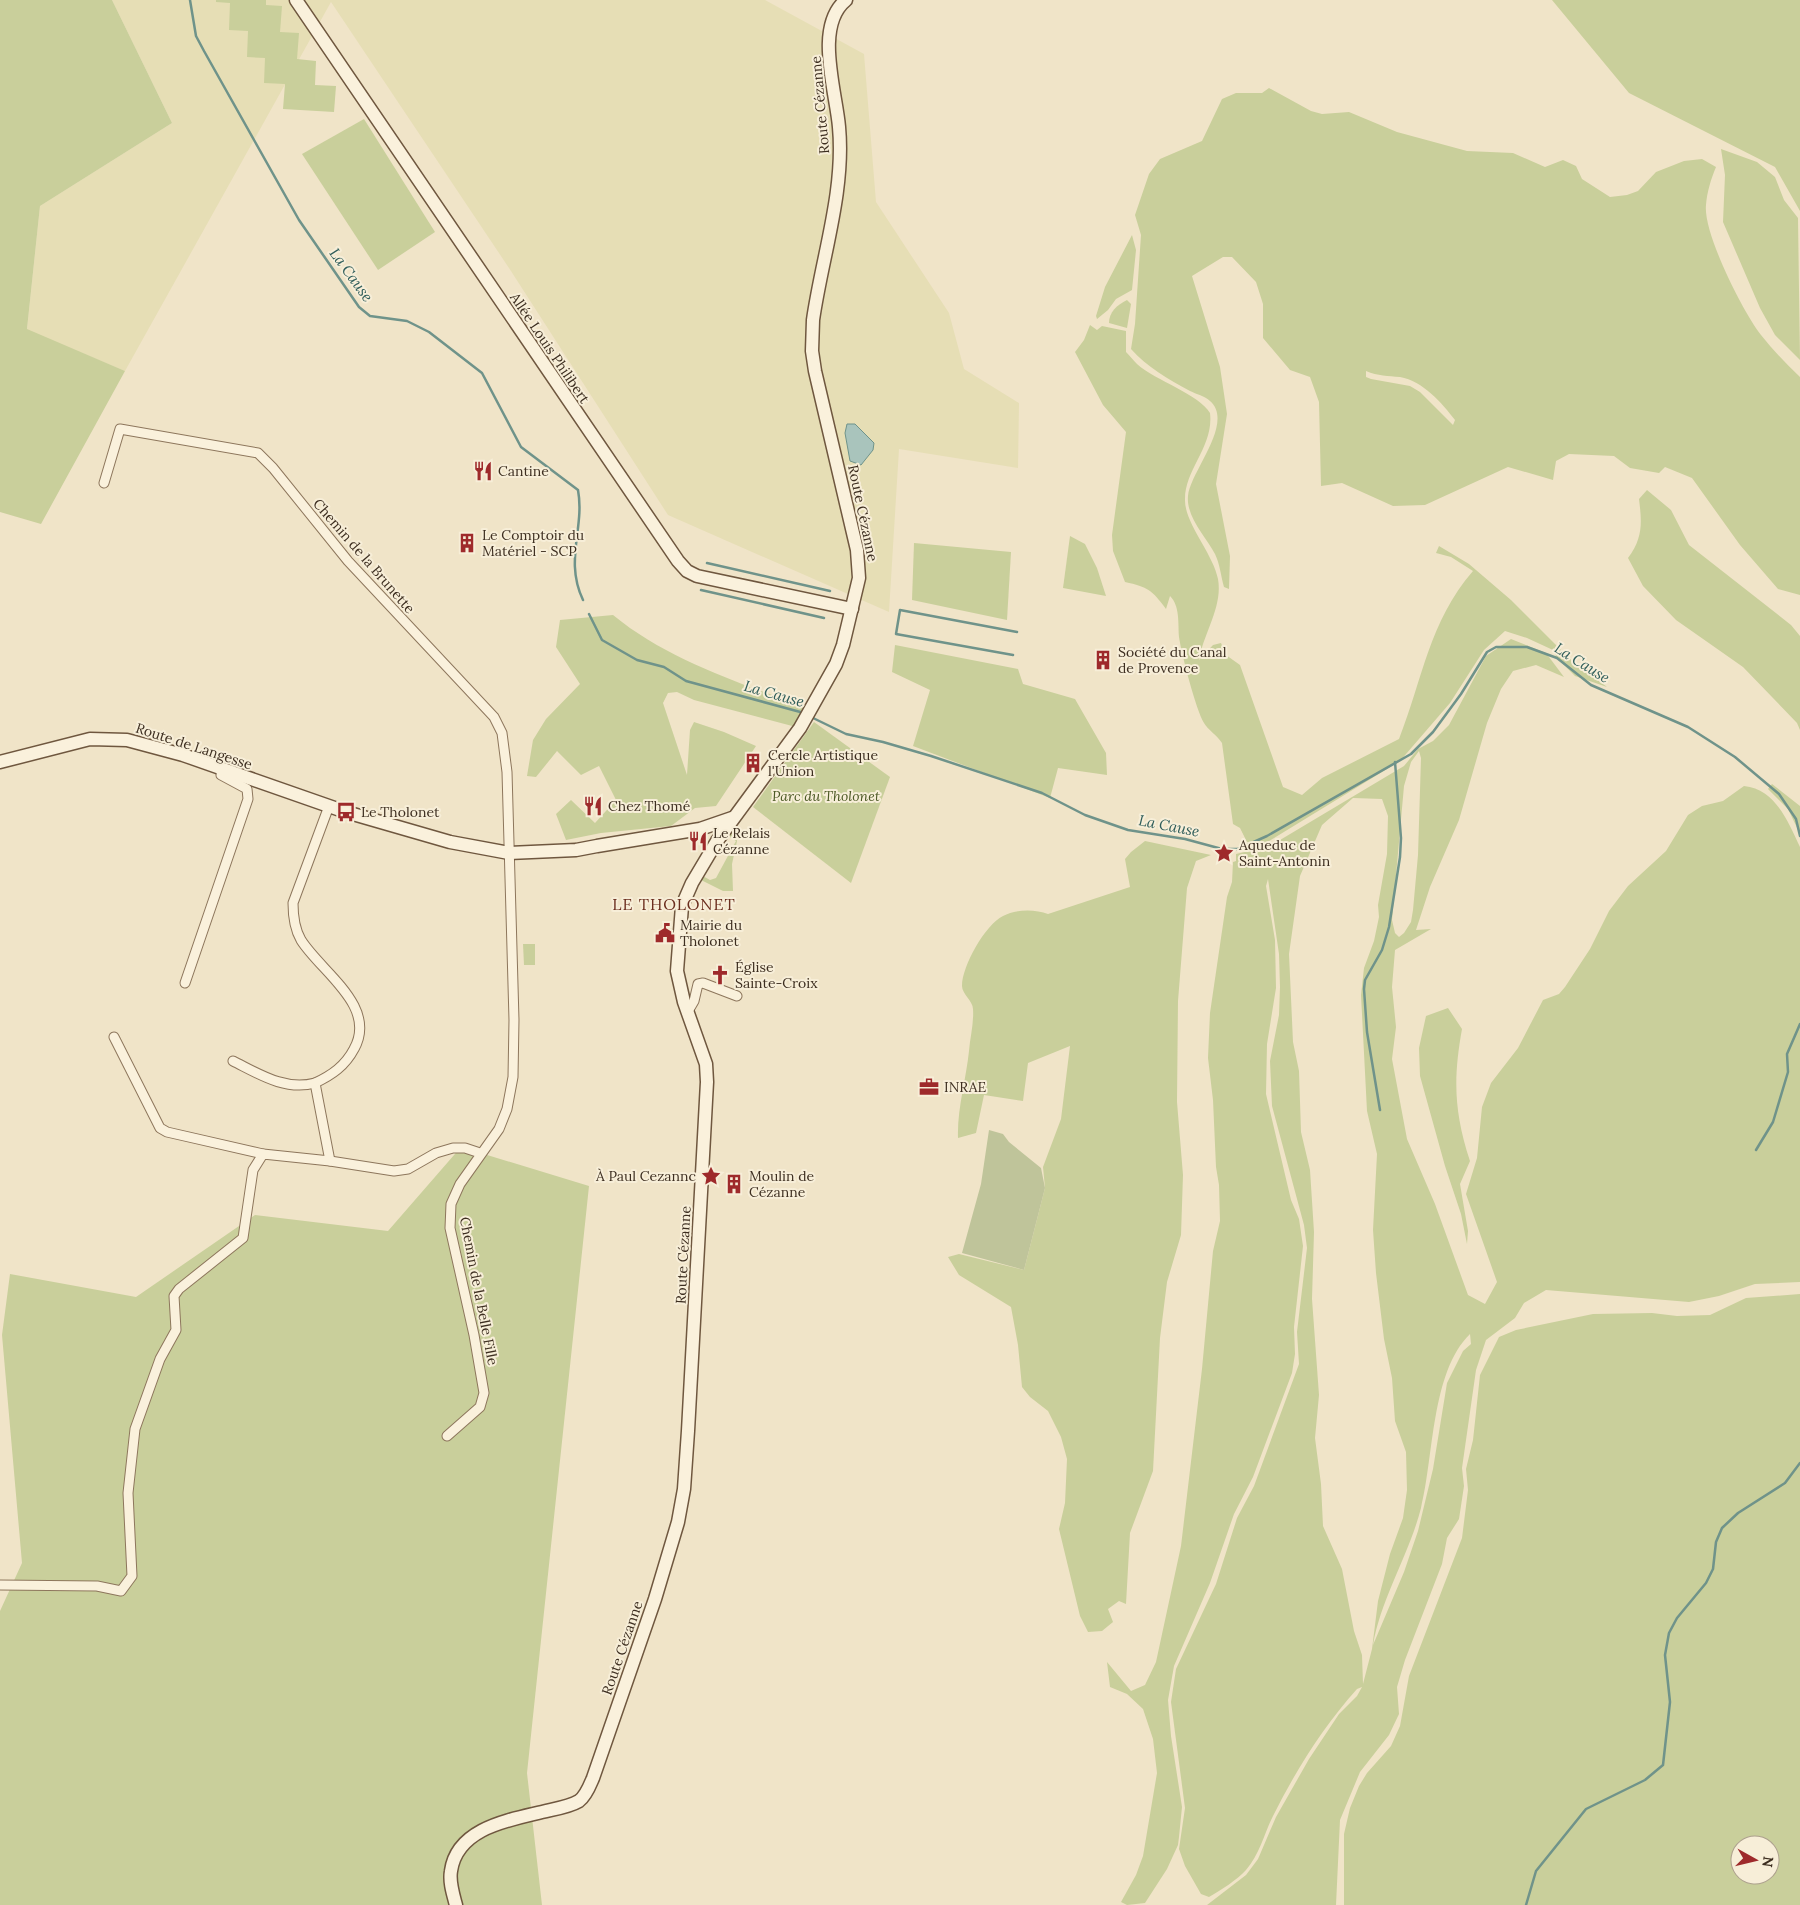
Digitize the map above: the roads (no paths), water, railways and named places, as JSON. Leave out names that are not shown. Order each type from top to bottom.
[{"type":"street","name":"Allée Louis Philibert","points":[[296,0],[678,561],[687,571],[698,576],[852,609]]},
{"type":"street","name":"Route Cézanne","points":[[456,1905],[451,1870],[456,1855],[465,1841],[496,1824],[568,1806],[581,1800],[586,1793],[594,1778],[673,1543],[682,1498],[686,1456],[700,1244],[707,1082],[706,1064],[687,1013],[676,971],[682,906],[692,883],[732,818],[810,713],[841,653],[859,578],[859,560],[815,371],[812,340],[813,320],[840,164],[840,129],[828,41],[829,25],[835,11],[846,0]]},
{"type":"street","name":"Chemin de la Brunette","points":[[104,483],[120,428],[258,453],[274,468],[348,561],[498,723],[502,733],[507,772],[509,853]]},
{"type":"street","name":"Route de Langesse","points":[[0,762],[90,739],[118,738],[183,755],[346,812],[450,842],[509,853],[576,850],[700,829],[732,818]]},
{"type":"street","points":[[185,983],[248,799],[247,790],[221,775],[222,769]]},
{"type":"street","points":[[233,1061],[285,1084],[306,1086],[329,1077],[349,1058],[356,1045],[360,1029],[357,1011],[353,1003],[306,946],[293,919],[295,895],[329,806]]},
{"type":"street","name":"Chemin de la Belle Fille","points":[[447,1436],[480,1407],[483,1398],[474,1335],[449,1216],[451,1204],[460,1184],[480,1153],[495,1136],[504,1119],[513,1077],[514,1020],[509,853]]},
{"type":"street","points":[[687,1013],[694,1001],[698,984],[703,983],[737,996]]},
{"type":"street","points":[[114,1038],[160,1128],[167,1132],[262,1154],[401,1171],[436,1153],[453,1148],[465,1148],[480,1153]]},
{"type":"street","points":[[315,1083],[330,1161]]},
{"type":"street","points":[[0,1585],[97,1586],[121,1591],[132,1576],[128,1493],[135,1429],[160,1360],[176,1330],[174,1296],[179,1289],[244,1238],[253,1170],[262,1154]]},
{"type":"water","points":[[847,424],[855,424],[874,443],[873,450],[861,465],[850,461],[845,433]]},
{"type":"waterway","name":"La Cause","points":[[190,0],[196,36],[204,51],[299,220],[359,307],[370,316],[407,321],[429,332],[482,373],[521,447],[578,490],[579,518],[575,571],[583,600]]},
{"type":"waterway","points":[[707,563],[830,591]]},
{"type":"waterway","points":[[701,590],[824,618]]},
{"type":"waterway","points":[[1013,655],[896,634],[900,610],[1017,632]]},
{"type":"waterway","name":"La Cause","points":[[589,614],[602,640],[637,660],[664,667],[686,681],[804,713]]},
{"type":"waterway","name":"La Cause","points":[[811,717],[846,734],[883,742],[931,756],[1042,793],[1085,815],[1128,830],[1185,839],[1222,849],[1238,849],[1267,836],[1411,754],[1433,732],[1461,694],[1487,652],[1496,647],[1527,647],[1557,658],[1591,685],[1688,727],[1735,757],[1779,794],[1796,819],[1800,836]]},
{"type":"waterway","points":[[1380,1110],[1367,1032],[1364,989],[1365,980],[1382,950],[1389,927],[1400,857],[1401,838],[1395,762]]},
{"type":"waterway","points":[[1756,1150],[1773,1122],[1788,1072],[1787,1054],[1800,1024]]},
{"type":"waterway","points":[[1526,1905],[1536,1871],[1586,1809],[1645,1780],[1663,1765],[1670,1702],[1665,1655],[1669,1633],[1677,1618],[1706,1583],[1713,1569],[1716,1542],[1722,1528],[1738,1513],[1785,1483],[1800,1463]]},
{"type":"place","name":"Cantine","points":[[483,471]]},
{"type":"place","name":"Le Comptoir du Matériel - SCP","points":[[467,543]]},
{"type":"place","name":"Société du Canal de Provence","points":[[1103,660]]},
{"type":"place","name":"Cercle Artistique l'Union","points":[[753,763]]},
{"type":"place","name":"Chez Thomé","points":[[593,806]]},
{"type":"place","name":"Le Tholonet","points":[[346,812]]},
{"type":"place","name":"Le Relais Cézanne","points":[[698,841]]},
{"type":"place","name":"Aqueduc de Saint-Antonin","points":[[1224,853]]},
{"type":"place","name":"Mairie du Tholonet","points":[[665,933]]},
{"type":"place","name":"Église Sainte-Croix","points":[[720,975]]},
{"type":"place","name":"INRAE","points":[[929,1087]]},
{"type":"place","name":"À Paul Cezannc","points":[[711,1176]]},
{"type":"place","name":"Moulin de Cézanne","points":[[734,1184]]},
{"type":"district","name":"LE THOLONET","points":[[674,904]]},
{"type":"park label","name":"Parc du Tholonet","points":[[826,796]]}]
